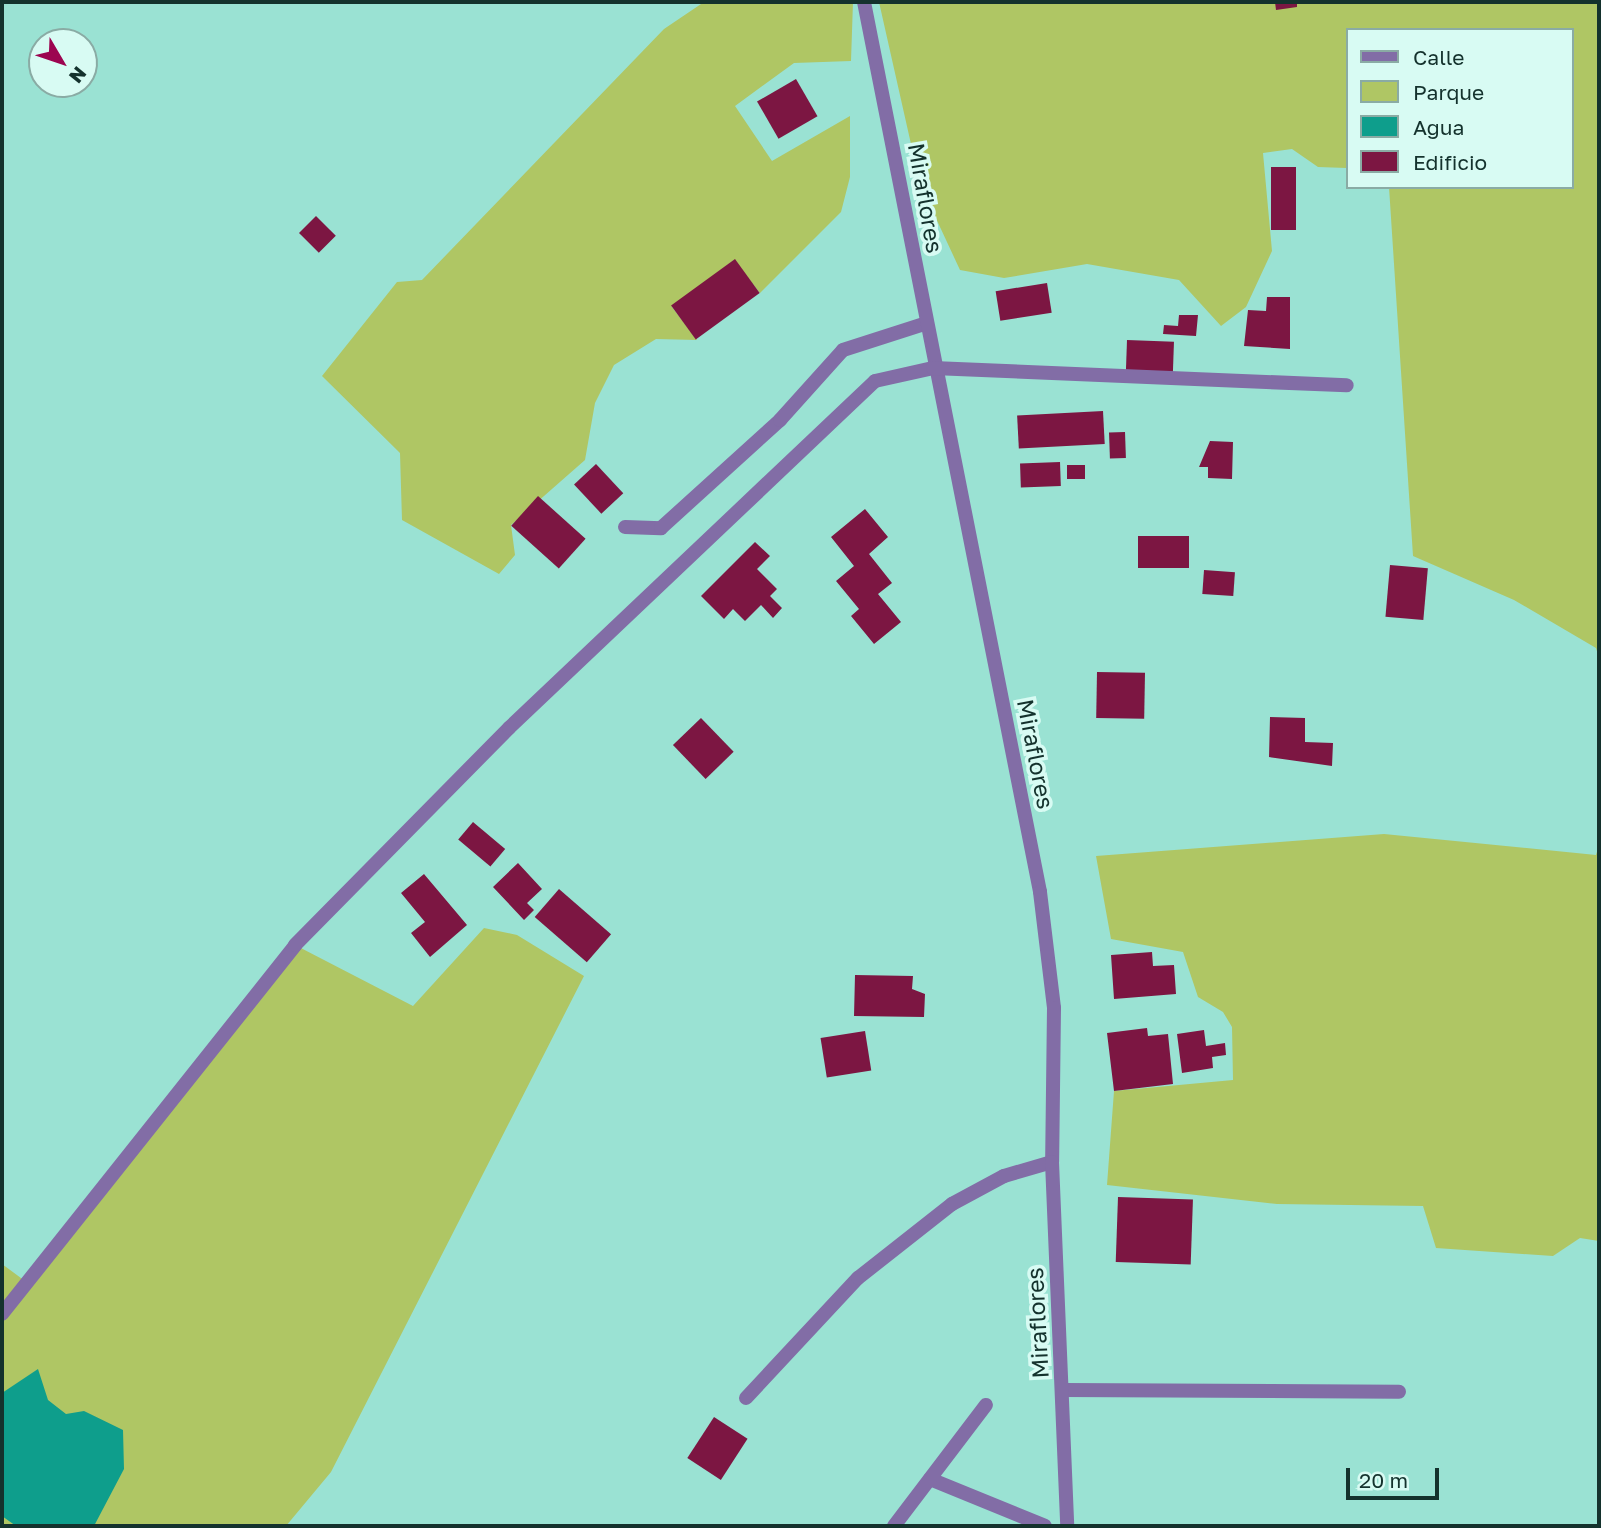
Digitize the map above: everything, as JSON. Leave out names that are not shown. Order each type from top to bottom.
[{"type":"street","name":"Miraflores","points":[[864,2],[924,324],[1040,892],[1054,1008],[1052,1162],[1067,1526]]},
{"type":"street","points":[[625,527],[661,528],[780,420],[843,350],[924,324]]},
{"type":"street","points":[[2,1314],[295,945],[460,777],[875,381],[933,368],[1347,385]]},
{"type":"street","points":[[746,1398],[858,1278],[952,1204],[1004,1176],[1052,1162]]},
{"type":"street","points":[[1063,1390],[1399,1392]]},
{"type":"street","points":[[894,1526],[986,1405]]},
{"type":"street","points":[[930,1479],[1045,1526]]},
{"type":"green space","points":[[704,2],[853,2],[851,61],[794,63],[735,106],[772,161],[850,116],[850,177],[841,212],[760,293],[734,260],[672,307],[697,340],[656,339],[614,365],[595,403],[585,460],[511,525],[515,555],[499,574],[402,520],[400,453],[322,376],[397,282],[422,280],[664,29]]},
{"type":"green space","points":[[879,2],[1599,2],[1599,658],[1596,648],[1514,600],[1413,556],[1389,189],[1573,189],[1573,28],[1346,28],[1346,168],[1318,167],[1292,149],[1263,153],[1272,251],[1246,307],[1221,326],[1179,280],[1087,264],[1004,278],[960,270],[920,184]]},
{"type":"green space","points":[[1384,834],[1596,855],[1599,845],[1599,1241],[1580,1238],[1553,1256],[1436,1248],[1423,1206],[1277,1204],[1107,1185],[1114,1091],[1233,1080],[1232,1027],[1223,1012],[1198,997],[1183,952],[1111,939],[1096,856]]},
{"type":"green space","points":[[484,928],[517,935],[584,976],[331,1472],[286,1526],[2,1526],[2,1264],[25,1281],[295,945],[413,1006]]},
{"type":"water","points":[[38,1369],[48,1400],[66,1414],[84,1411],[123,1430],[124,1469],[94,1526],[16,1526],[2,1516],[2,1393]]},
{"type":"building","points":[[1275,2],[1297,2],[1297,7],[1276,10]]},
{"type":"building","points":[[796,79],[818,116],[779,139],[757,102]]},
{"type":"building","points":[[1271,167],[1296,167],[1296,230],[1271,230]]},
{"type":"building","points":[[316,216],[336,236],[319,253],[299,233]]},
{"type":"building","points":[[735,259],[760,293],[696,339],[671,305]]},
{"type":"building","points":[[1047,283],[1052,313],[1000,321],[996,291]]},
{"type":"building","points":[[1267,297],[1290,297],[1290,349],[1244,346],[1248,310],[1266,311]]},
{"type":"building","points":[[1179,315],[1198,315],[1196,336],[1163,334],[1164,325],[1178,326]]},
{"type":"building","points":[[1127,340],[1174,342],[1173,375],[1126,373]]},
{"type":"building","points":[[1103,411],[1105,444],[1019,448],[1017,416]]},
{"type":"building","points":[[1125,432],[1126,458],[1110,459],[1109,433]]},
{"type":"building","points":[[1210,441],[1233,442],[1232,479],[1208,478],[1208,467],[1199,467]]},
{"type":"building","points":[[1060,462],[1061,486],[1021,487],[1020,463]]},
{"type":"building","points":[[596,464],[623,493],[601,514],[574,484]]},
{"type":"building","points":[[1067,465],[1085,465],[1085,479],[1067,479]]},
{"type":"building","points":[[538,496],[586,539],[559,569],[511,526]]},
{"type":"building","points":[[865,509],[888,537],[869,554],[892,583],[878,594],[901,622],[874,644],[851,616],[859,609],[836,581],[854,566],[831,537]]},
{"type":"building","points":[[1138,536],[1189,536],[1189,568],[1138,568]]},
{"type":"building","points":[[755,542],[770,556],[757,569],[777,589],[770,596],[782,608],[773,618],[761,605],[745,621],[733,609],[724,619],[701,596]]},
{"type":"building","points":[[1390,565],[1428,568],[1423,620],[1385,617]]},
{"type":"building","points":[[1204,570],[1235,572],[1233,596],[1202,594]]},
{"type":"building","points":[[1097,672],[1145,673],[1144,719],[1096,718]]},
{"type":"building","points":[[1270,717],[1305,718],[1305,742],[1333,743],[1332,766],[1269,757]]},
{"type":"building","points":[[701,718],[734,752],[706,779],[673,745]]},
{"type":"building","points":[[473,822],[505,849],[490,867],[458,840]]},
{"type":"building","points":[[518,863],[542,889],[527,903],[534,910],[524,920],[493,887]]},
{"type":"building","points":[[424,874],[467,925],[430,957],[411,933],[425,922],[401,893]]},
{"type":"building","points":[[559,889],[611,934],[587,962],[535,917]]},
{"type":"building","points":[[1152,952],[1153,966],[1174,965],[1176,994],[1114,999],[1111,955]]},
{"type":"building","points":[[855,975],[913,976],[912,989],[925,994],[924,1017],[854,1016]]},
{"type":"building","points":[[1147,1028],[1148,1036],[1168,1034],[1173,1084],[1114,1091],[1107,1033]]},
{"type":"building","points":[[1204,1030],[1206,1046],[1225,1043],[1226,1055],[1212,1057],[1213,1068],[1182,1073],[1177,1034]]},
{"type":"building","points":[[865,1031],[871,1071],[827,1078],[821,1038]]},
{"type":"building","points":[[1118,1197],[1193,1200],[1191,1265],[1116,1262]]},
{"type":"building","points":[[714,1417],[748,1439],[721,1480],[687,1458]]}]
